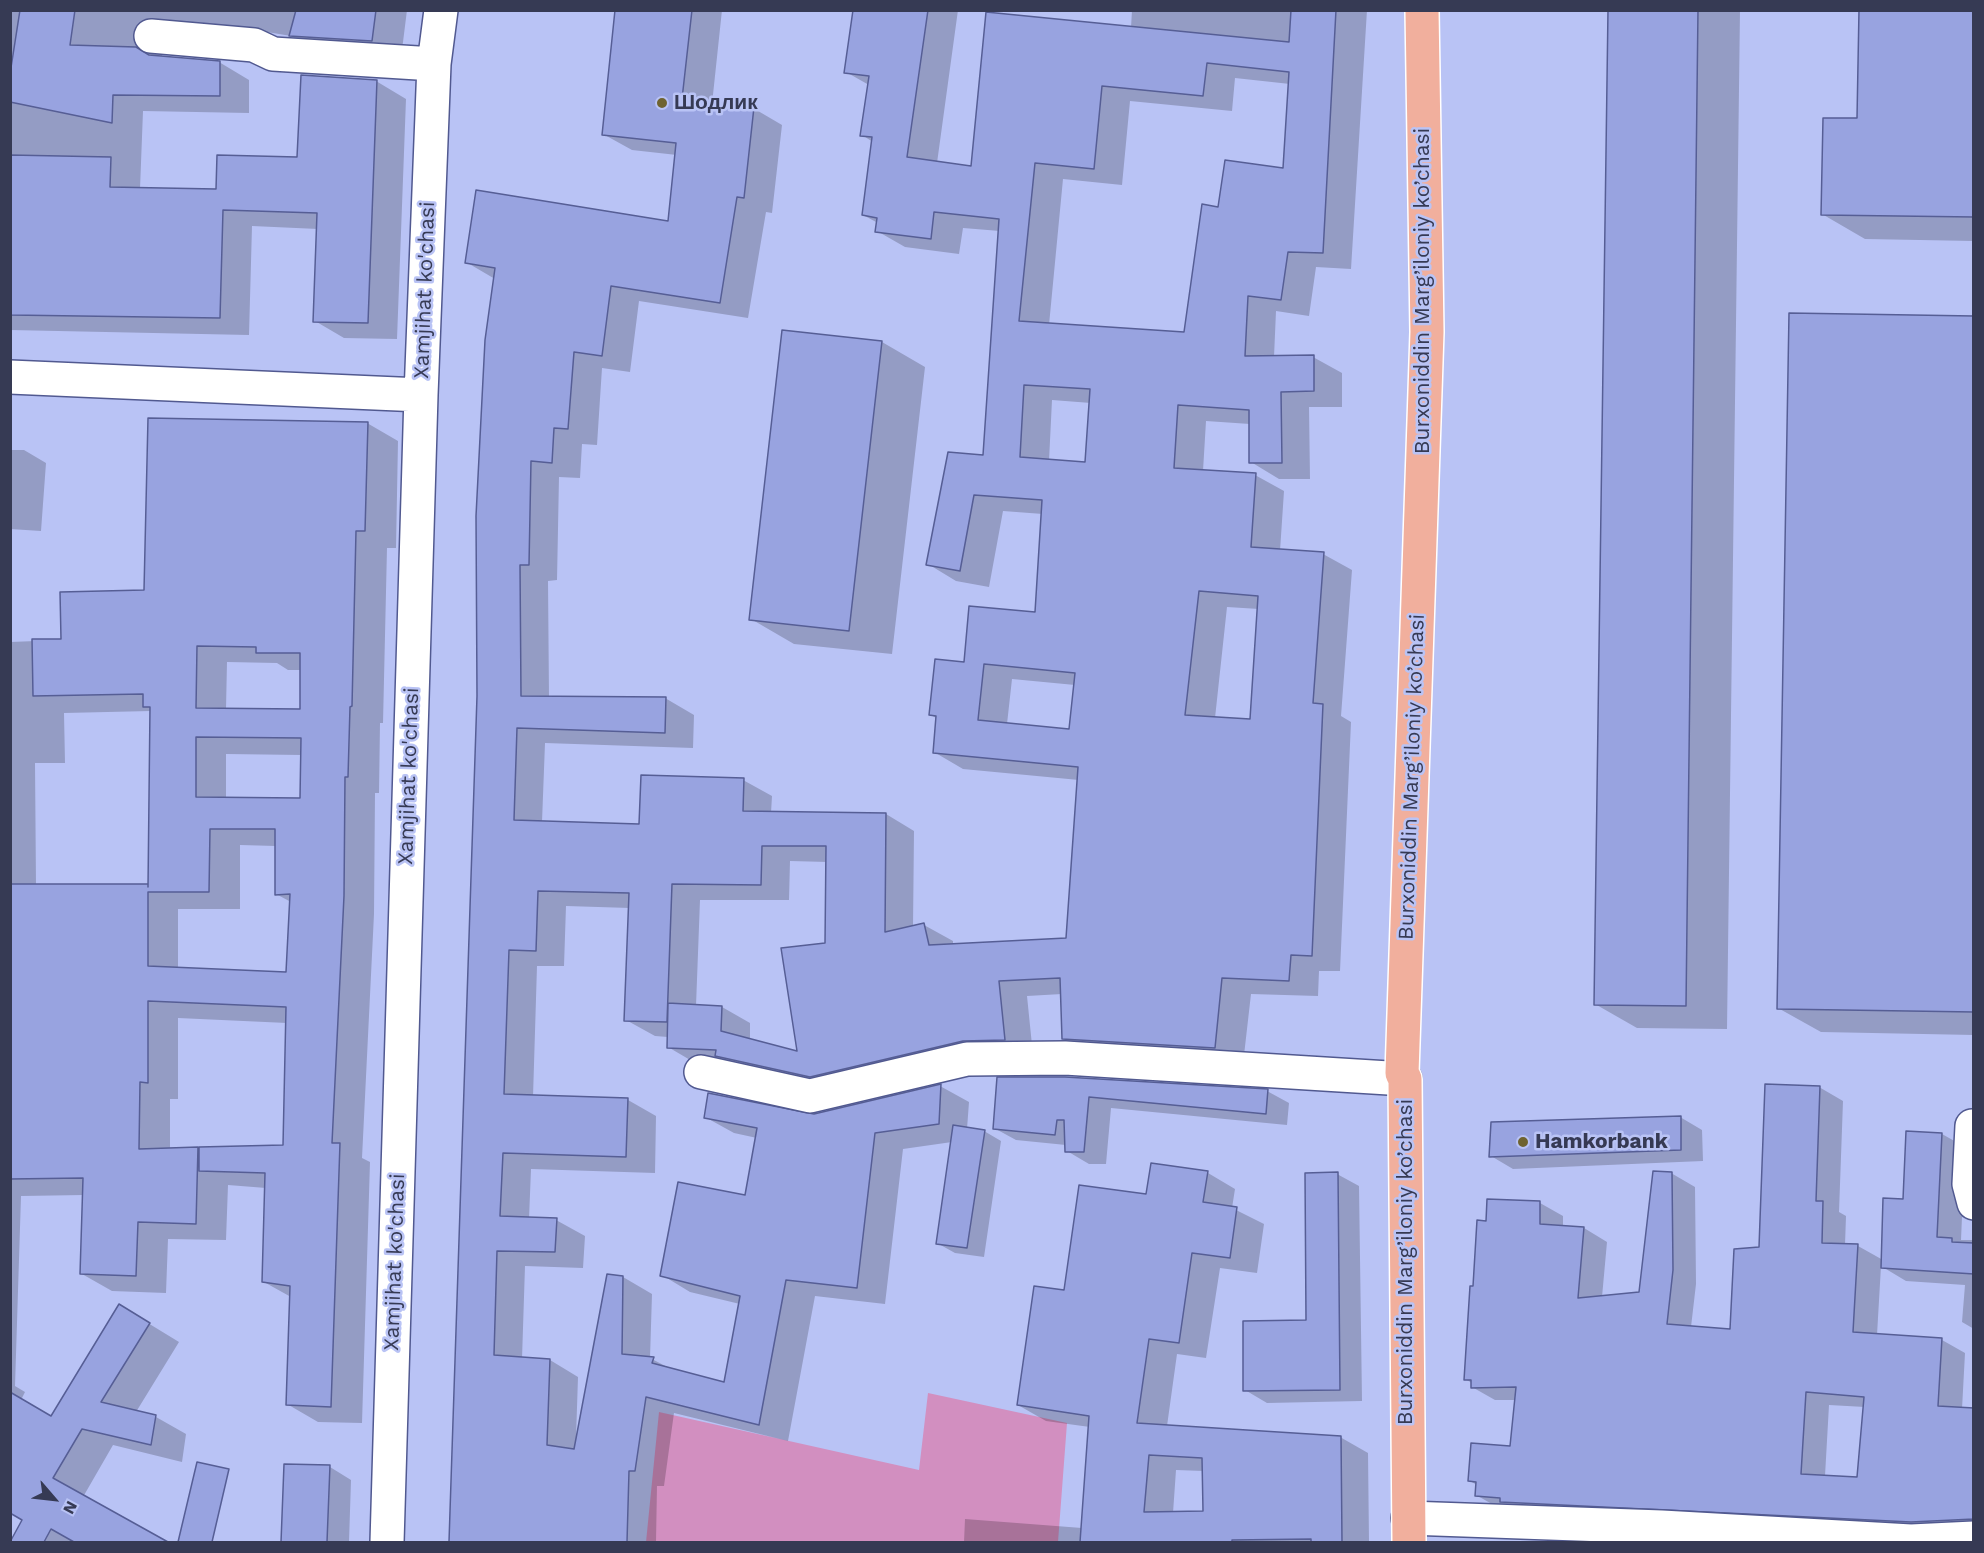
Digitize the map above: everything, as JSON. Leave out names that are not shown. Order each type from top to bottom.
[{"type":"main road","name":"Burxoniddin Marg’iloniy ko’chasi","points":[[1409,1530],[1405,1079],[1402,1073],[1427,332],[1422,10]]},
{"type":"street","name":"Xamjihat ko'chasi","points":[[387,1542],[421,395],[434,64],[441,10]]},
{"type":"street","points":[[151,36],[254,45],[273,54],[434,64]]},
{"type":"street","points":[[10,377],[421,395]]},
{"type":"street","points":[[701,1072],[810,1096],[967,1059],[1065,1058],[1405,1079]]},
{"type":"street","points":[[1972,1126],[1969,1184],[1974,1203]]},
{"type":"street","points":[[1409,1530],[1662,1527],[1911,1541],[1974,1538]]},
{"type":"shaded area","points":[[928,1393],[1067,1423],[1058,1542],[646,1542],[659,1412],[919,1470]]},
{"type":"building","points":[[20,10],[75,10],[70,45],[136,47],[149,55],[220,61],[220,96],[113,95],[112,123],[10,102],[10,74]]},
{"type":"building","points":[[296,10],[376,10],[372,41],[289,36]]},
{"type":"building","points":[[615,10],[692,10],[682,99],[754,107],[744,198],[737,197],[720,303],[611,286],[602,356],[574,352],[568,429],[554,428],[552,463],[531,461],[529,565],[520,565],[521,696],[666,697],[665,733],[517,728],[514,820],[639,824],[641,775],[744,778],[743,811],[886,813],[885,932],[924,923],[929,945],[1066,938],[1078,767],[933,753],[936,716],[929,715],[935,659],[964,662],[969,606],[1035,612],[1042,500],[974,495],[960,571],[926,565],[948,452],[983,455],[999,219],[934,212],[931,239],[875,232],[877,218],[862,215],[872,137],[860,136],[869,76],[844,73],[853,10],[928,10],[907,157],[971,166],[986,12],[1289,42],[1291,10],[1336,10],[1323,253],[1288,252],[1281,300],[1248,296],[1245,356],[1314,355],[1314,391],[1281,392],[1282,463],[1249,463],[1249,410],[1178,405],[1174,468],[1256,473],[1251,547],[1324,552],[1313,703],[1323,704],[1312,956],[1291,955],[1289,981],[1222,978],[1215,1048],[1062,1039],[1060,978],[999,981],[1005,1040],[963,1041],[810,1077],[715,1056],[716,1050],[667,1048],[668,1003],[722,1006],[721,1031],[797,1051],[781,948],[825,943],[826,846],[762,846],[761,885],[672,884],[667,1022],[624,1021],[629,893],[538,891],[536,951],[509,950],[504,1094],[628,1098],[626,1157],[503,1153],[500,1216],[557,1218],[555,1252],[497,1251],[494,1355],[550,1359],[547,1445],[574,1449],[607,1274],[623,1276],[622,1354],[654,1357],[652,1363],[724,1382],[740,1296],[660,1276],[678,1182],[745,1195],[757,1128],[704,1118],[708,1093],[814,1114],[941,1084],[939,1124],[875,1133],[857,1288],[786,1280],[759,1425],[646,1397],[635,1471],[629,1471],[627,1542],[449,1542],[477,696],[476,516],[485,340],[495,268],[465,263],[476,190],[668,221],[676,143],[602,135]],"holes":[[[1207,63],[1289,72],[1283,168],[1225,160],[1218,207],[1202,204],[1184,332],[1019,321],[1035,163],[1094,169],[1102,86],[1203,96]],[[1024,385],[1090,389],[1085,462],[1020,457]],[[1199,591],[1258,596],[1250,719],[1185,715]],[[984,664],[1075,673],[1069,729],[978,720]]]},
{"type":"building","points":[[1608,10],[1698,10],[1686,1006],[1594,1005]]},
{"type":"building","points":[[1859,10],[1974,10],[1974,217],[1821,215],[1823,118],[1857,118]]},
{"type":"building","points":[[301,75],[377,80],[368,323],[313,322],[317,213],[223,210],[220,318],[10,315],[10,155],[111,157],[110,187],[216,189],[217,155],[297,157]]},
{"type":"building","points":[[1789,313],[1974,316],[1974,1012],[1777,1009]]},
{"type":"building","points":[[782,330],[882,341],[849,631],[749,620]]},
{"type":"building","points":[[148,418],[368,422],[365,531],[356,531],[352,706],[350,707],[348,777],[345,777],[344,896],[332,1143],[340,1143],[331,1407],[286,1405],[290,1286],[262,1282],[265,1173],[199,1171],[199,1147],[283,1145],[286,1007],[148,1001],[148,1083],[140,1082],[139,1149],[198,1147],[196,1224],[138,1222],[136,1276],[80,1274],[83,1178],[10,1179],[10,884],[148,884],[148,887],[150,707],[143,707],[143,694],[33,696],[32,639],[61,639],[60,592],[144,590]],"holes":[[[197,646],[256,647],[256,653],[300,653],[300,709],[196,708]],[[196,737],[301,738],[300,798],[196,797]],[[210,829],[275,829],[275,895],[290,894],[286,972],[148,966],[148,892],[209,892]]]},
{"type":"building","points":[[997,1077],[1065,1077],[1268,1089],[1266,1114],[1089,1097],[1084,1152],[1065,1152],[1064,1120],[1057,1120],[1055,1135],[993,1129]]},
{"type":"building","points":[[1765,1084],[1820,1086],[1816,1201],[1823,1201],[1822,1243],[1858,1244],[1853,1332],[1942,1338],[1938,1406],[1974,1408],[1974,1519],[1911,1522],[1500,1502],[1500,1498],[1475,1496],[1476,1482],[1468,1481],[1471,1443],[1510,1446],[1516,1387],[1471,1388],[1471,1380],[1464,1380],[1477,1220],[1486,1221],[1487,1199],[1540,1201],[1540,1224],[1584,1227],[1578,1298],[1639,1292],[1653,1171],[1672,1172],[1673,1270],[1667,1324],[1730,1329],[1734,1249],[1759,1247]],"holes":[[[1806,1392],[1864,1397],[1857,1477],[1801,1474]]]},
{"type":"building","points":[[1681,1116],[1681,1150],[1489,1157],[1491,1122]]},
{"type":"building","points":[[953,1125],[985,1130],[967,1248],[936,1244]]},
{"type":"building","points":[[1906,1131],[1942,1133],[1937,1237],[1952,1238],[1952,1242],[1974,1243],[1974,1274],[1881,1268],[1883,1198],[1903,1199]]},
{"type":"building","points":[[1151,1163],[1208,1171],[1203,1202],[1237,1207],[1230,1258],[1192,1253],[1179,1343],[1149,1339],[1137,1423],[1341,1436],[1342,1542],[1311,1542],[1311,1539],[1232,1540],[1232,1542],[1080,1542],[1089,1416],[1017,1405],[1034,1286],[1064,1290],[1079,1185],[1146,1194]],"holes":[[[1149,1455],[1202,1458],[1203,1511],[1144,1512]]]},
{"type":"building","points":[[1338,1172],[1340,1390],[1243,1391],[1243,1321],[1306,1320],[1305,1173]]},
{"type":"building","points":[[119,1304],[150,1323],[101,1402],[156,1415],[151,1445],[82,1429],[53,1478],[168,1542],[74,1542],[51,1529],[44,1542],[10,1542],[22,1520],[10,1513],[10,1392],[51,1416]]},
{"type":"building","points":[[197,1462],[229,1469],[212,1542],[178,1542]]},
{"type":"building","points":[[284,1464],[330,1465],[327,1542],[281,1542]]},
{"type":"place","name":"Шодлик","points":[[662,103]]},
{"type":"place","name":"Hamkorbank","points":[[1523,1142]]}]
